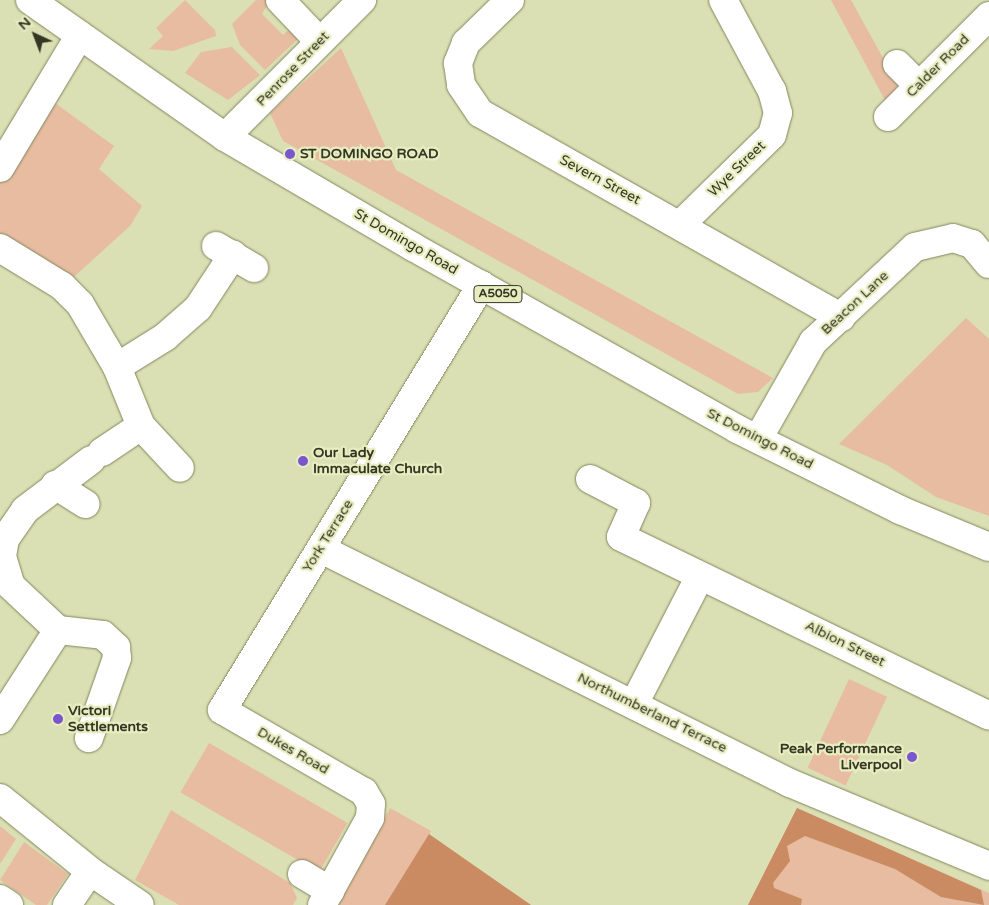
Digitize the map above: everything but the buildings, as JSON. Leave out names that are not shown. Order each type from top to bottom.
[{"type":"street","name":"St Domingo Road","points":[[30,0],[225,137],[481,285],[758,439],[900,510],[989,547]]},
{"type":"street","points":[[280,0],[319,41]]},
{"type":"street","name":"Penrose Street","points":[[225,137],[362,0]]},
{"type":"street","name":"Severn Street","points":[[510,0],[466,43],[458,63],[461,85],[480,113],[682,224],[841,317]]},
{"type":"street","name":"Wye Street","points":[[682,224],[772,135],[778,113],[772,91],[723,0]]},
{"type":"street","name":"Calder Road","points":[[888,117],[989,16]]},
{"type":"street","points":[[0,168],[80,35]]},
{"type":"street","points":[[897,64],[919,86]]},
{"type":"street","name":"Beacon Lane","points":[[758,439],[808,350],[915,247],[931,241],[953,238],[972,244],[989,264]]},
{"type":"street","points":[[0,248],[62,286],[93,320],[117,367],[141,426],[180,468]]},
{"type":"street","points":[[117,367],[165,337],[198,308],[234,256]]},
{"type":"street","name":"York Terrace","points":[[222,710],[481,285]]},
{"type":"street","points":[[89,738],[117,658],[116,647],[103,635],[58,630],[6,590],[2,556],[5,539],[25,510],[55,485],[141,426]]},
{"type":"street","name":"Albion Street","points":[[590,479],[636,503],[621,537],[989,716]]},
{"type":"street","points":[[55,485],[84,504]]},
{"type":"street","name":"Northumberland Terrace","points":[[321,549],[790,783],[989,866]]},
{"type":"street","points":[[634,704],[700,576]]},
{"type":"street","points":[[0,720],[58,630]]},
{"type":"street","name":"Dukes Road","points":[[222,710],[364,792],[371,804],[370,818],[326,898]]},
{"type":"street","points":[[0,798],[90,872],[140,905]]},
{"type":"street","points":[[67,905],[90,872]]},
{"type":"street","points":[[302,874],[326,898]]},
{"type":"street","points":[[0,899],[9,905]]},
{"type":"shaded area","points":[[185,0],[215,30],[216,36],[173,51],[149,49],[163,36],[156,28]]},
{"type":"shaded area","points":[[256,0],[270,0],[262,14],[283,35],[294,25],[300,37],[265,70],[240,45],[232,24]]},
{"type":"shaded area","points":[[831,0],[851,0],[898,85],[887,104]]},
{"type":"shaded area","points":[[232,47],[260,75],[228,100],[185,73],[201,52]]},
{"type":"shaded area","points":[[341,48],[396,170],[773,378],[758,392],[738,394],[283,141],[270,113]]},
{"type":"shaded area","points":[[55,103],[114,146],[99,169],[142,206],[130,226],[65,285],[0,245],[0,172]]},
{"type":"shaded area","points":[[966,318],[989,339],[989,516],[936,497],[887,465],[839,444]]},
{"type":"shaded area","points":[[849,679],[887,697],[846,786],[808,768]]},
{"type":"shaded area","points":[[209,743],[348,823],[319,872],[180,792]]},
{"type":"shaded area","points":[[390,808],[431,831],[429,835],[531,905],[337,905]]},
{"type":"shaded area","points":[[797,808],[989,893],[989,905],[748,905]]},
{"type":"shaded area","points":[[797,808],[981,890],[984,905],[941,897],[895,869],[805,836],[787,846],[790,861],[773,883],[774,888],[802,899],[801,905],[748,905]]},
{"type":"shaded area","points":[[171,810],[290,883],[297,898],[293,905],[179,905],[135,880]]},
{"type":"shaded area","points":[[0,826],[16,839],[0,864]]},
{"type":"shaded area","points":[[429,834],[531,905],[385,905]]},
{"type":"shaded area","points":[[24,842],[68,874],[47,905],[36,905],[0,880]]},
{"type":"place","name":"ST DOMINGO ROAD","points":[[290,154]]},
{"type":"place","name":"Our Lady Immaculate Church","points":[[303,461]]},
{"type":"place","name":"Victori Settlements","points":[[58,719]]},
{"type":"place","name":"Peak Performance Liverpool","points":[[912,757]]}]
